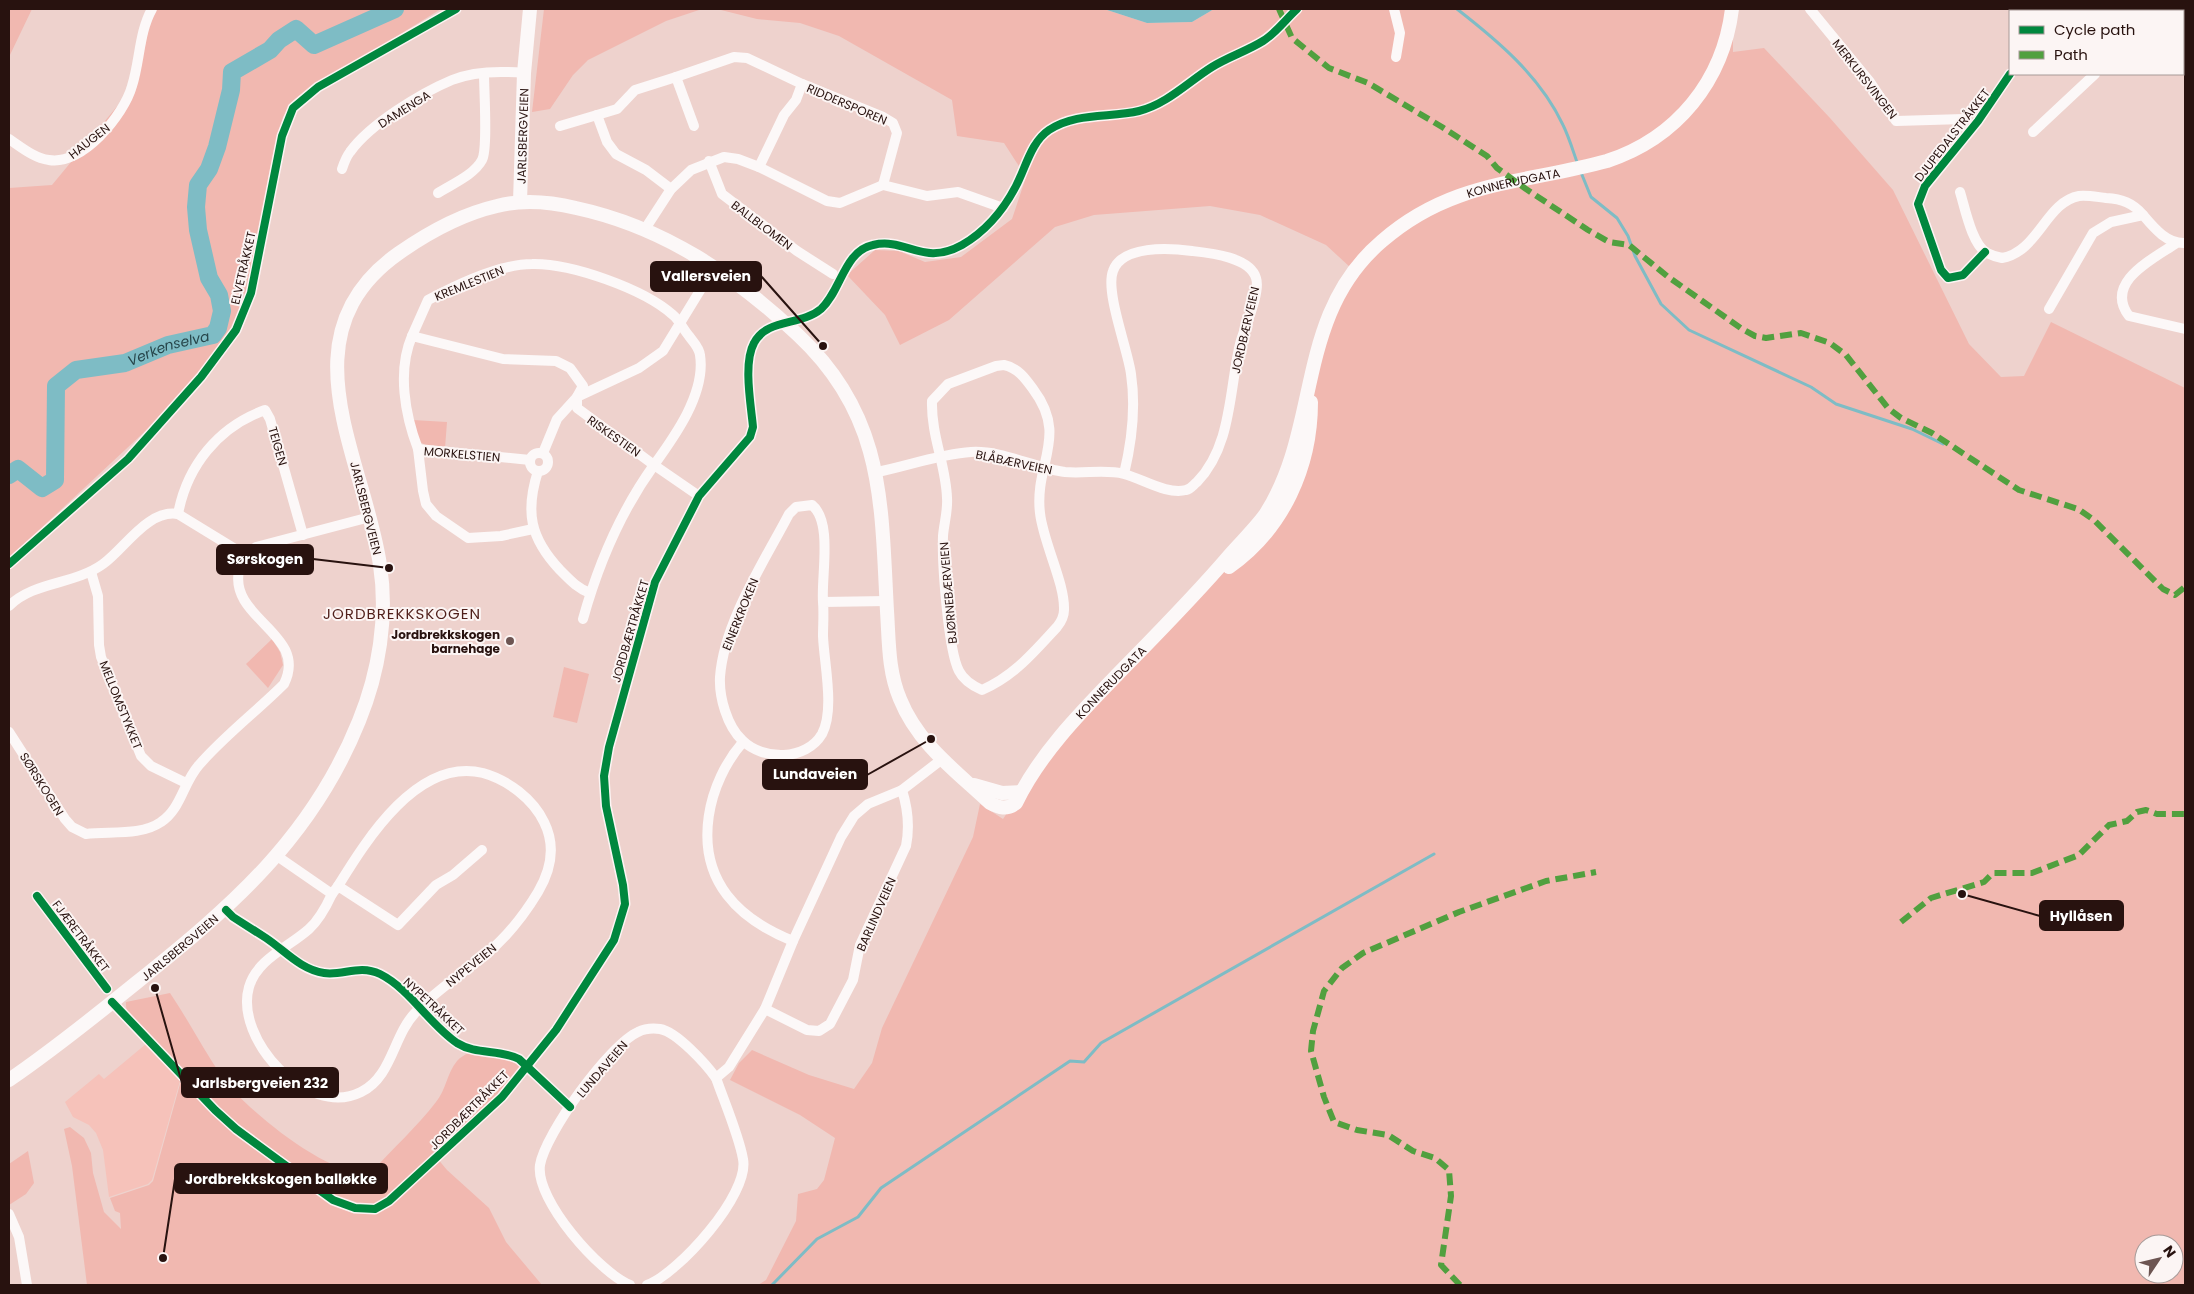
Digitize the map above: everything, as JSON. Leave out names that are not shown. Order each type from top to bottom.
[{"type":"main road","name":"JARLSBERGVEIEN","points":[[9,1080],[77,1030],[208,925],[241,895],[277,856],[316,804],[340,763],[359,721],[374,676],[382,627],[382,592],[380,564],[370,517],[346,430],[336,376],[338,344],[348,312],[361,289],[373,274],[412,244],[463,217],[493,207],[520,202],[524,73],[530,9]]},
{"type":"main road","name":"KONNERUDGATA","points":[[941,760],[971,784],[1002,793],[1021,792],[1073,722],[1210,580],[1260,522],[1279,491],[1290,462],[1321,334],[1335,301],[1355,269],[1403,224],[1432,206],[1461,193],[1594,164],[1638,149],[1675,123],[1689,108],[1716,68],[1728,34],[1732,9]]},
{"type":"main road","points":[[520,202],[566,206],[601,214],[645,229],[715,266],[802,338],[826,365],[855,413],[868,443],[877,472],[883,523],[890,660],[899,698],[911,722],[941,760]]},
{"type":"street","name":"HAUGEN","points":[[9,139],[40,158],[56,161],[73,156],[105,131],[119,113],[132,88],[144,26],[152,9]]},
{"type":"street","points":[[1394,9],[1400,33],[1396,56]]},
{"type":"street","name":"MERKURSVINGEN","points":[[1810,9],[1870,82],[1896,121],[1964,119]]},
{"type":"street","name":"RIDDERSPOREN","points":[[560,126],[617,109],[635,90],[734,57],[747,58],[893,123],[897,133],[883,185]]},
{"type":"street","name":"DAMENGA","points":[[342,169],[350,152],[377,124],[401,108],[453,80],[484,74],[524,73]]},
{"type":"street","points":[[438,193],[468,174],[482,160],[485,143],[484,74]]},
{"type":"street","points":[[2033,132],[2094,75]]},
{"type":"street","points":[[676,77],[694,126]]},
{"type":"street","name":"RIDDERSPOREN","points":[[759,167],[784,115],[796,100],[802,84]]},
{"type":"street","points":[[597,115],[607,142],[616,154],[646,170],[672,189]]},
{"type":"street","points":[[645,229],[672,189],[691,170],[724,157],[738,159],[759,167],[827,201],[840,203],[883,185],[927,196],[958,192],[1002,208]]},
{"type":"street","name":"BALLBLOMEN","points":[[709,162],[722,194],[789,245],[833,274]]},
{"type":"street","points":[[1960,192],[1972,231],[1980,246],[1985,252],[2002,258],[2021,252],[2063,204],[2078,196],[2114,198],[2134,204],[2160,234],[2180,243]]},
{"type":"street","points":[[2049,310],[2093,233],[2112,222],[2142,215]]},
{"type":"street","points":[[2180,243],[2136,271],[2127,281],[2122,292],[2122,306],[2129,316],[2185,329]]},
{"type":"street","name":"JORDBÆRVEIEN","points":[[1158,249],[1189,250],[1215,254],[1243,263],[1256,277],[1257,288],[1239,347],[1226,424],[1218,450],[1210,466],[1190,488],[1183,491],[1157,486],[1124,474],[1131,445],[1134,402],[1128,354],[1111,287],[1113,270],[1127,255],[1158,249]]},
{"type":"street","name":"KREMLESTIEN","points":[[412,336],[428,300],[495,271],[533,264],[564,268],[619,284],[661,306],[680,323],[699,350],[700,372],[692,402],[682,425],[654,465]]},
{"type":"street","points":[[543,453],[557,419],[577,397],[633,371],[654,359],[663,351],[715,266]]},
{"type":"street","points":[[412,336],[405,355],[406,401],[411,431],[418,449]]},
{"type":"street","name":"RISKESTIEN","points":[[412,336],[503,359],[556,362],[570,368],[581,381],[582,386],[577,397],[577,408],[586,417],[626,443],[654,465],[620,522],[590,593],[583,619]]},
{"type":"street","points":[[940,458],[931,418],[932,401],[936,394],[948,384],[996,366],[1004,365],[1018,371],[1024,377],[1041,400],[1048,415],[1050,443],[1044,467]]},
{"type":"street","name":"TEIGEN","points":[[178,514],[182,491],[192,471],[211,447],[233,424],[265,410],[270,419],[303,535]]},
{"type":"street","name":"MORKELSTIEN","points":[[530,460],[418,449],[426,504],[436,516],[468,538],[501,536],[533,529]]},
{"type":"street","name":"BLÅBÆRVEIEN","points":[[877,472],[972,452],[1078,474],[1124,474]]},
{"type":"street","points":[[535,453],[543,453],[549,463],[544,470],[538,471],[531,466],[530,460],[535,453]]},
{"type":"street","name":"BJØRNEBÆRVEIEN","points":[[940,458],[947,498],[944,554],[948,614],[954,660],[959,672],[966,681],[982,690],[998,684],[1013,672],[1062,620],[1064,610],[1062,594],[1040,515],[1038,492],[1044,467]]},
{"type":"street","points":[[654,465],[699,496]]},
{"type":"street","points":[[538,471],[531,494],[533,529],[536,538],[554,563],[577,588],[590,593]]},
{"type":"street","name":"EINERKROKEN","points":[[804,505],[812,505],[823,518],[823,602],[827,711],[822,733],[815,742],[804,750],[791,755],[765,753],[743,742],[729,721],[722,697],[720,679],[723,653],[759,568],[789,514],[796,507],[804,505]]},
{"type":"street","points":[[9,606],[28,591],[66,582],[91,572],[105,563],[156,517],[169,513],[178,514],[244,555],[256,547],[370,517]]},
{"type":"street","name":"SØRSKOGEN","points":[[9,732],[65,820],[80,832],[86,834],[147,829],[161,822],[173,812],[186,783],[200,764],[284,684],[290,672],[285,649],[240,596],[237,579],[244,555]]},
{"type":"street","name":"MELLOMSTYKKET","points":[[91,572],[98,596],[98,645],[101,657],[141,756],[151,766],[186,783]]},
{"type":"street","points":[[823,602],[887,601]]},
{"type":"street","points":[[743,742],[723,772],[710,807],[708,840],[712,866],[728,896],[744,913],[766,928],[792,941]]},
{"type":"street","points":[[716,1078],[729,1066],[765,1010],[792,941],[840,838],[854,816],[868,804],[902,790],[941,760]]},
{"type":"street","name":"NYPEVEIEN","points":[[474,771],[503,782],[530,800],[548,830],[551,845],[547,877],[524,914],[485,955],[431,998],[408,1021],[384,1072],[372,1086],[360,1093],[346,1096],[314,1093],[284,1074],[263,1047],[252,1026],[247,1011],[249,988],[259,969],[311,927],[335,890],[360,850],[386,817],[414,793],[447,773],[474,771]]},
{"type":"street","name":"BARLINDVEIEN","points":[[765,1010],[807,1030],[819,1031],[830,1024],[839,1011],[853,980],[860,945],[906,846],[909,831],[908,817],[902,790]]},
{"type":"street","points":[[277,856],[398,925],[436,885],[453,875],[482,850]]},
{"type":"street","name":"LUNDAVEIEN","points":[[630,1285],[614,1278],[580,1244],[553,1206],[544,1188],[540,1167],[544,1152],[570,1106],[623,1042],[637,1033],[650,1028],[662,1029],[670,1034],[708,1068],[716,1078],[744,1160],[742,1179],[736,1195],[726,1209],[697,1244],[671,1270],[655,1282],[646,1285]]},
{"type":"street","points":[[9,1214],[19,1237],[26,1285]]},
{"type":"shaded area","points":[[9,9],[32,9],[9,57]]},
{"type":"shaded area","points":[[156,9],[441,9],[295,99],[283,117],[274,150],[259,226],[256,255],[248,280],[246,311],[239,325],[215,359],[170,411],[154,423],[9,558],[9,188],[52,185],[138,81],[151,15]]},
{"type":"shaded area","points":[[544,9],[702,9],[666,21],[588,60],[573,75],[550,109],[532,112]]},
{"type":"shaded area","points":[[717,9],[1104,9],[1147,23],[1192,22],[1214,9],[1733,9],[1733,52],[1764,48],[1830,118],[1893,190],[1969,344],[2001,377],[2024,376],[2051,322],[2185,388],[2185,1285],[758,1285],[766,1280],[796,1221],[798,1194],[817,1189],[824,1180],[835,1138],[800,1115],[730,1080],[739,1063],[752,1050],[809,1075],[854,1089],[872,1063],[882,1028],[973,837],[980,804],[1003,819],[1053,745],[1269,520],[1312,372],[1351,268],[1326,245],[1260,215],[1210,206],[1094,215],[1055,227],[949,320],[900,345],[885,315],[847,275],[875,250],[899,251],[925,262],[961,257],[1012,219],[1026,177],[1004,143],[957,136],[952,100],[839,36],[800,23],[757,19]]},
{"type":"shaded area","points":[[413,420],[447,422],[445,448],[427,446],[420,442]]},
{"type":"shaded area","points":[[272,639],[280,652],[283,665],[268,688],[246,664]]},
{"type":"shaded area","points":[[564,667],[589,674],[577,723],[553,717]]},
{"type":"shaded area","points":[[170,993],[223,1078],[250,1107],[269,1124],[313,1154],[354,1172],[371,1173],[413,1129],[439,1097],[457,1061],[465,1055],[473,1052],[493,1051],[512,1057],[527,1067],[502,1097],[437,1158],[447,1170],[489,1208],[506,1242],[542,1285],[87,1285],[72,1166],[64,1129],[70,1127],[84,1138],[91,1153],[93,1173],[104,1212],[121,1229],[120,1213],[115,1211],[110,1198],[149,1185],[153,1181],[182,1077],[139,1031],[127,1011],[126,1002]]},
{"type":"shaded area","points":[[146,1044],[180,1081],[152,1180],[148,1184],[109,1197],[103,1150],[96,1133],[89,1125],[73,1117],[65,1102],[99,1074],[104,1079]]},
{"type":"shaded area","points":[[28,1151],[34,1183],[26,1194],[9,1205],[9,1164]]},
{"type":"water","points":[[1104,9],[1214,9],[1192,22],[1147,23]]},
{"type":"waterway","name":"Verkenselva","points":[[9,475],[18,469],[42,488],[55,480],[56,386],[76,370],[125,363],[168,345],[213,335],[218,328],[222,311],[219,295],[209,278],[198,230],[196,207],[198,185],[209,169],[217,147],[231,90],[232,72],[270,50],[279,40],[296,29],[314,45],[395,9]]},
{"type":"waterway","points":[[1457,9],[1488,34],[1530,75],[1554,107],[1569,139],[1578,165]]},
{"type":"waterway","points":[[1580,170],[1591,197],[1617,218],[1628,236],[1635,256],[1661,304],[1689,330],[1811,387],[1836,404],[1912,429],[1943,444]]},
{"type":"waterway","points":[[772,1285],[817,1239],[858,1217],[881,1188],[1070,1061],[1084,1062],[1101,1043],[1434,854]]},
{"type":"marked path","points":[[1279,9],[1292,38],[1329,68],[1368,83],[1442,127],[1487,156],[1497,168],[1588,230],[1609,242],[1629,245],[1667,276],[1742,329],[1755,336],[1766,338],[1801,333],[1830,343],[1846,355],[1888,408],[1901,418],[1932,433],[2019,490],[2078,509],[2094,520],[2163,589],[2175,595],[2185,587]]},
{"type":"marked path","points":[[1901,922],[1931,898],[1984,882],[1993,873],[2032,873],[2079,855],[2109,825],[2127,821],[2137,812],[2146,810],[2157,814],[2185,814]]},
{"type":"marked path","points":[[1460,1285],[1441,1265],[1451,1196],[1449,1170],[1435,1158],[1413,1151],[1388,1135],[1357,1130],[1334,1122],[1324,1097],[1311,1051],[1313,1031],[1324,991],[1342,968],[1363,953],[1459,912],[1546,881],[1596,872]]},
{"type":"cycle path","name":"ELVETRÅKKET","points":[[9,564],[128,459],[201,377],[236,330],[251,293],[282,136],[293,108],[318,87],[456,9]]},
{"type":"cycle path","name":"JORDBÆRTRÅKKET","points":[[112,1002],[215,1110],[236,1129],[333,1200],[355,1208],[375,1209],[389,1201],[502,1097],[556,1030],[614,940],[625,904],[623,885],[606,806],[604,776],[609,747],[655,582],[699,496],[750,437],[753,427],[748,373],[749,361],[754,343],[760,335],[776,326],[804,318],[821,309],[828,301],[849,263],[863,249],[873,245],[885,244],[925,253],[936,253],[948,251],[962,245],[979,233],[1000,211],[1016,186],[1033,148],[1049,130],[1070,120],[1128,113],[1149,108],[1177,92],[1212,67],[1268,38],[1297,9]]},
{"type":"cycle path","name":"DJUPEDALSTRÅKKET","points":[[1985,252],[1963,275],[1948,278],[1941,270],[1918,204],[1925,186],[1978,121],[2009,75]]},
{"type":"cycle path","name":"FJÆRETRÅKKET","points":[[37,896],[107,989]]},
{"type":"cycle path","name":"NYPETRÅKKET","points":[[226,910],[233,917],[308,968],[324,973],[358,970],[372,971],[391,980],[437,1026],[457,1043],[464,1047],[504,1054],[519,1059],[570,1107]]},
{"type":"place","name":"Vallersveien","points":[[823,346]]},
{"type":"place","name":"Sørskogen","points":[[389,568]]},
{"type":"place","name":"Jordbrekkskogen barnehage","points":[[510,641]]},
{"type":"place","name":"Lundaveien","points":[[931,739]]},
{"type":"place","name":"Hyllåsen","points":[[1962,894]]},
{"type":"place","name":"Jarlsbergveien 232","points":[[155,988]]},
{"type":"place","name":"Jordbrekkskogen balløkke","points":[[163,1258]]},
{"type":"district","name":"JORDBREKKSKOGEN","points":[[402,613]]}]
